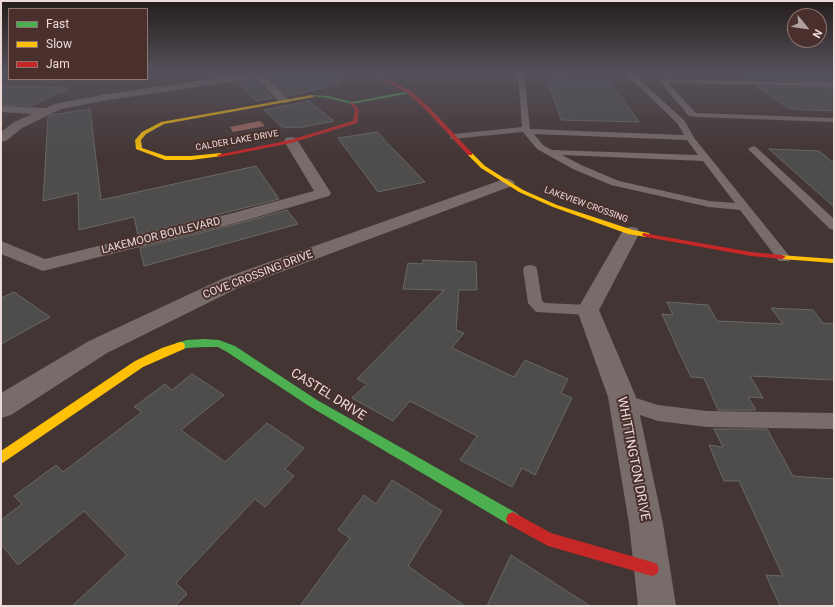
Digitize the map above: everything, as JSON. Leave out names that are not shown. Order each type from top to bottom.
[{"type":"street","points":[[1,138],[18,125],[58,106],[88,101]]},
{"type":"street","name":"CALDER LAKE DRIVE","points":[[277,101],[181,119],[163,124],[144,133],[138,140],[139,149],[154,155],[172,158],[191,158],[225,154],[291,141],[341,128],[355,122],[357,110],[352,103]]},
{"type":"street","name":"CALDER LAKE DRIVE","points":[[346,101],[352,103],[361,101]]},
{"type":"street","name":"LAKEVIEW CROSSING","points":[[419,101],[483,167],[507,183],[555,206],[631,232],[713,249],[784,258],[834,261]]},
{"type":"street","points":[[1,109],[47,111]]},
{"type":"street","name":"LAKEMOOR BOULEVARD","points":[[6,254],[43,265],[234,218],[323,193],[291,141]]},
{"type":"street","name":"COVE CROSSING DRIVE","points":[[1,407],[98,347],[231,283],[507,183]]},
{"type":"street","points":[[588,310],[631,232]]},
{"type":"street","name":"WHITTINGTON DRIVE","points":[[588,310],[623,402],[646,524],[657,606]]},
{"type":"street","name":"CASTEL DRIVE","points":[[1,458],[139,364],[166,351],[187,344],[219,344],[231,349],[313,403],[548,540],[652,569]]},
{"type":"lane","points":[[524,101],[527,130],[540,147],[577,167],[615,182],[646,191],[709,204],[744,207]]},
{"type":"lane","points":[[659,101],[682,122],[691,138],[784,258]]},
{"type":"lane","points":[[680,101],[692,114],[696,115],[834,120]]},
{"type":"lane","points":[[454,137],[527,130],[691,138]]},
{"type":"lane","points":[[753,149],[828,216],[834,226]]},
{"type":"lane","points":[[550,152],[706,158]]},
{"type":"lane","points":[[530,269],[535,303],[541,308],[588,310]]},
{"type":"lane","points":[[623,402],[658,413],[707,419],[834,421]]},
{"type":"shaded area","points":[[260,121],[265,126],[233,132],[230,127]]},
{"type":"building","points":[[1,101],[40,101],[30,106],[1,105]]},
{"type":"building","points":[[309,101],[334,121],[298,128],[283,128],[264,110]]},
{"type":"building","points":[[555,101],[624,101],[639,122],[561,120]]},
{"type":"building","points":[[778,101],[834,101],[834,111],[790,109]]},
{"type":"building","points":[[90,109],[101,200],[256,166],[279,199],[138,235],[134,217],[79,230],[78,193],[43,201],[48,117],[52,115]]},
{"type":"building","points":[[377,132],[425,182],[378,192],[338,138]]},
{"type":"building","points":[[769,149],[819,151],[834,163],[834,207]]},
{"type":"building","points":[[287,210],[298,224],[144,266],[140,248]]},
{"type":"building","points":[[423,260],[476,262],[477,290],[459,290],[456,330],[464,333],[452,348],[514,377],[525,360],[568,379],[561,393],[572,398],[535,475],[522,468],[512,487],[460,460],[477,436],[410,401],[393,421],[352,398],[367,384],[357,379],[444,290],[403,289],[408,263],[422,264]]},
{"type":"building","points":[[14,292],[50,317],[1,344],[1,298]]},
{"type":"building","points":[[667,302],[708,305],[717,321],[783,324],[771,308],[813,310],[823,323],[834,324],[834,380],[750,376],[763,398],[748,397],[756,410],[718,410],[704,378],[691,377],[679,352],[662,314],[673,315]]},
{"type":"building","points":[[192,374],[224,395],[181,430],[225,462],[267,423],[304,448],[285,469],[294,476],[265,507],[255,499],[176,583],[187,594],[175,606],[72,606],[127,555],[84,511],[18,565],[1,544],[1,520],[22,504],[14,496],[56,465],[63,472],[142,412],[134,407],[165,384],[172,390]]},
{"type":"building","points":[[714,429],[767,429],[793,476],[834,479],[834,606],[780,606],[766,575],[783,576],[739,481],[724,481],[709,445],[723,447]]},
{"type":"building","points":[[392,480],[442,511],[408,566],[465,606],[300,606],[350,538],[338,530],[364,495],[376,504]]},
{"type":"building","points":[[511,555],[590,606],[487,606]]},
{"type":"traffic: fast","points":[[345,101],[352,103],[361,101]]},
{"type":"traffic: fast","points":[[180,346],[204,343],[219,344],[231,349],[313,403],[513,519]]},
{"type":"traffic: slow","points":[[220,155],[191,158],[165,158],[139,149],[138,140],[144,133],[163,123],[283,101]]},
{"type":"traffic: slow","points":[[470,154],[483,167],[521,191],[555,206],[631,232],[646,235]]},
{"type":"traffic: slow","points":[[782,257],[834,261]]},
{"type":"traffic: slow","points":[[1,458],[139,364],[180,346]]},
{"type":"traffic: jam","points":[[419,101],[470,154]]},
{"type":"traffic: jam","points":[[220,155],[291,141],[355,122],[357,110],[352,103]]},
{"type":"traffic: jam","points":[[646,235],[751,254],[782,257]]},
{"type":"traffic: jam","points":[[513,519],[548,539],[652,569]]}]
